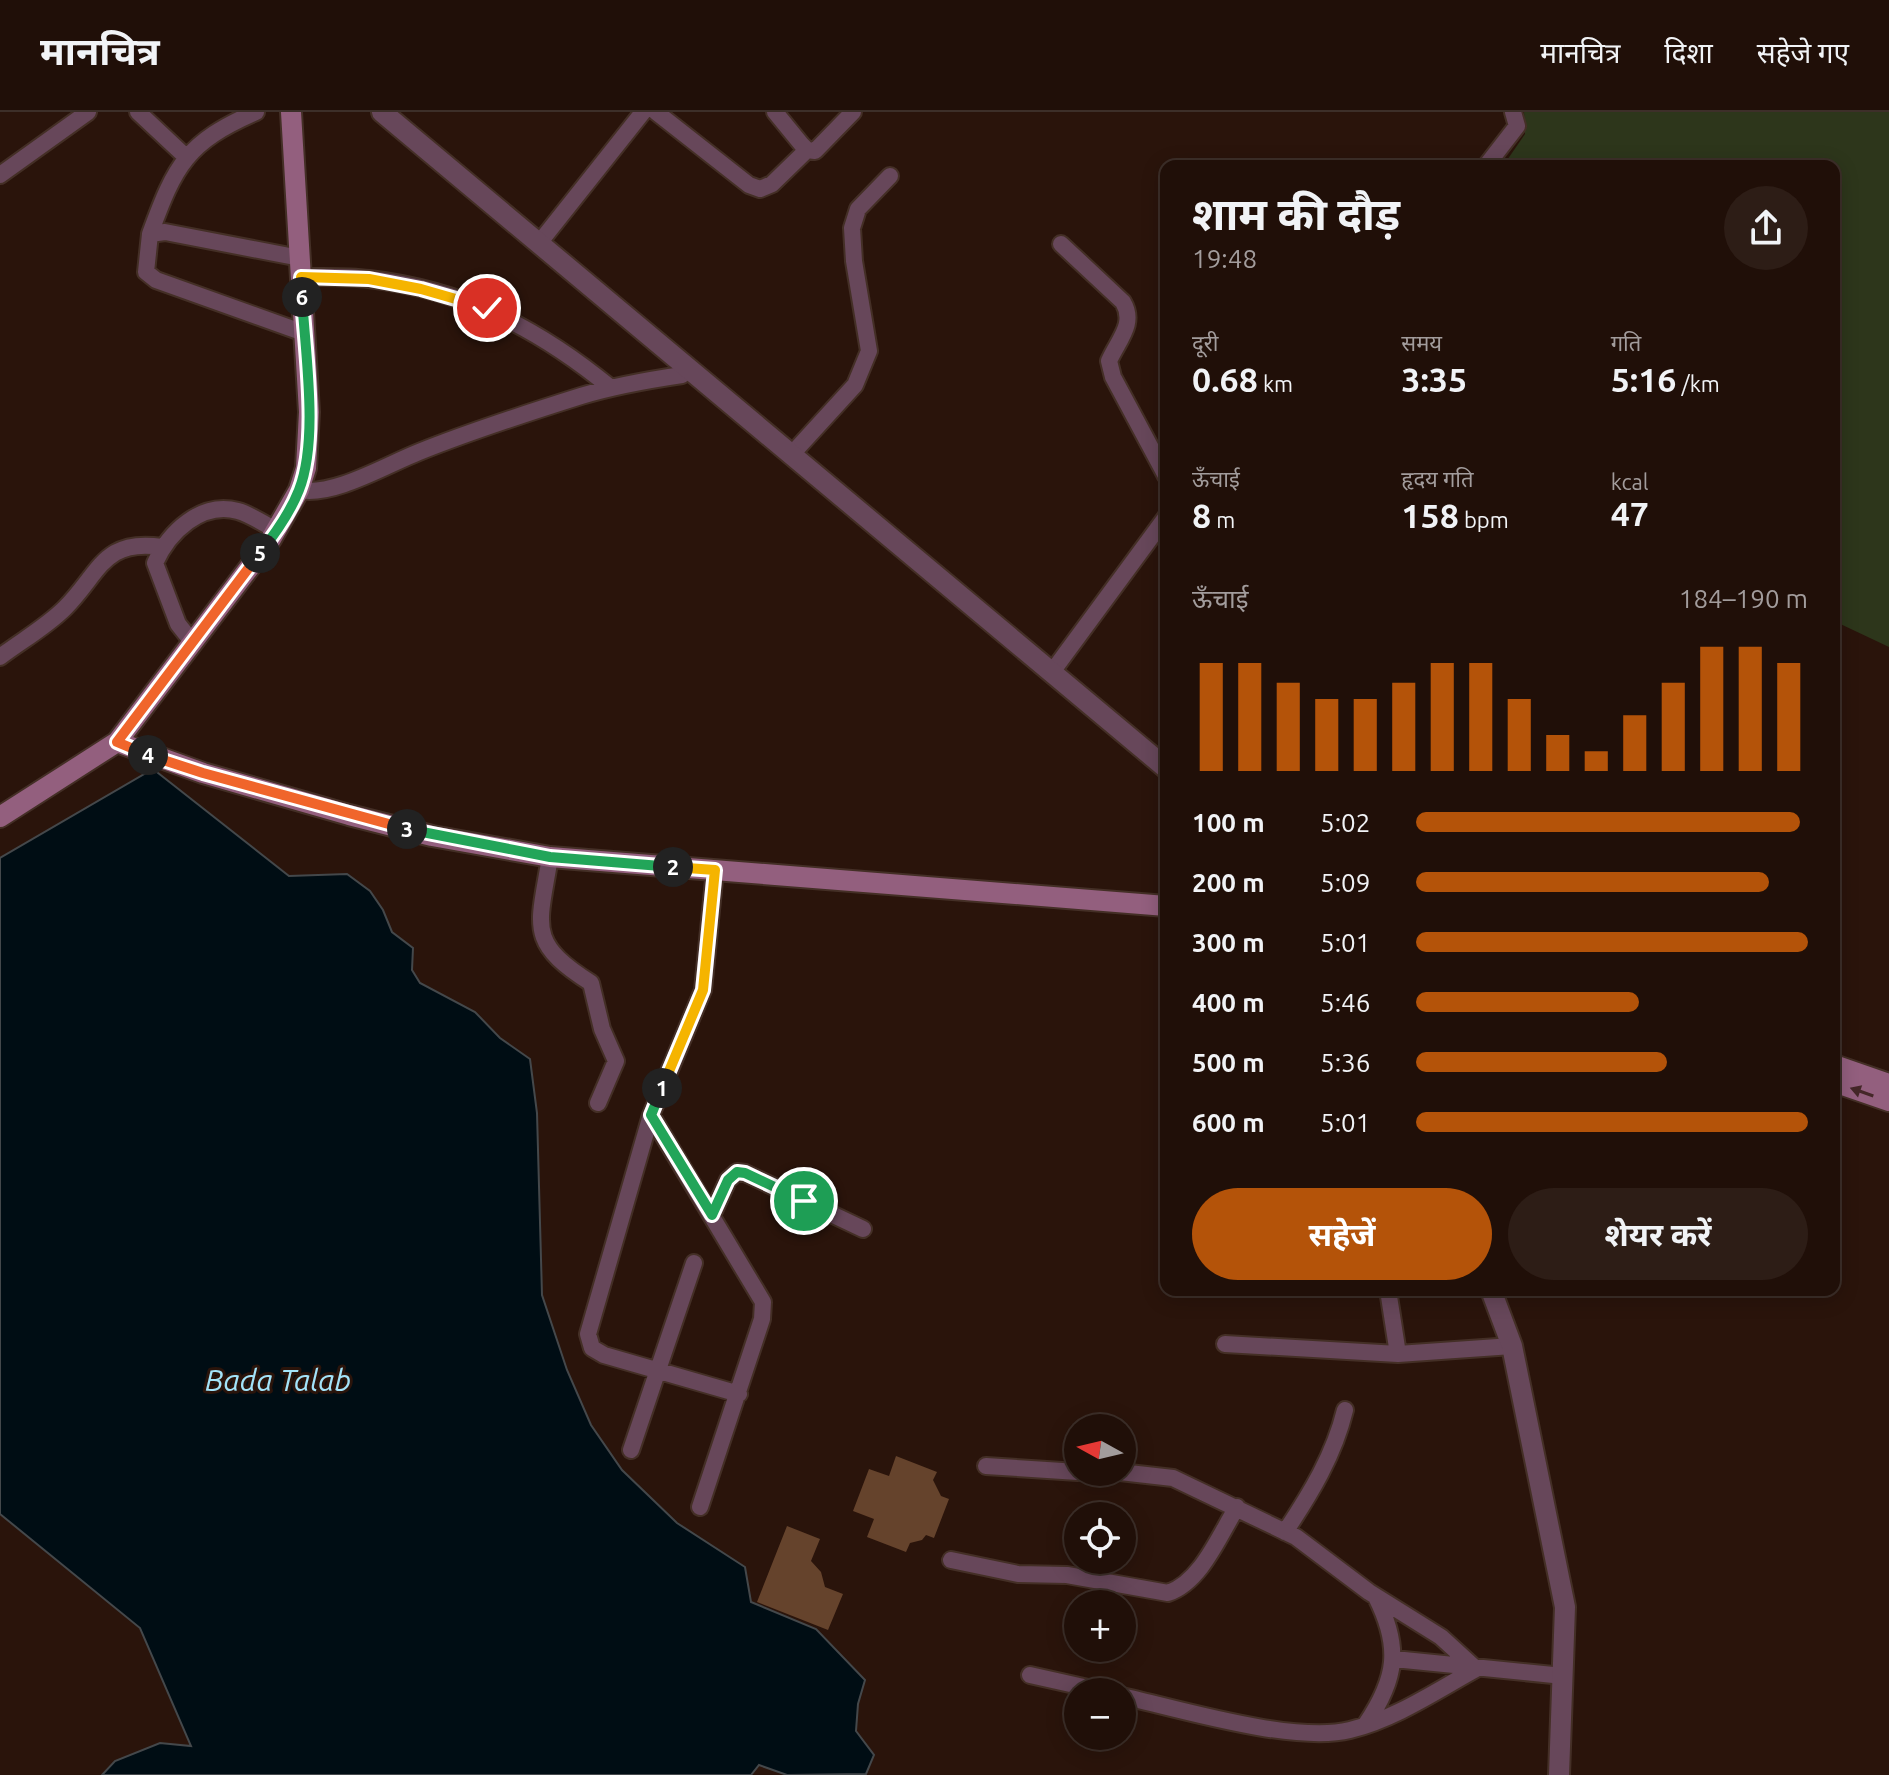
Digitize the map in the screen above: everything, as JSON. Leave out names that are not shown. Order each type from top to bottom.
[{"type":"main road","points":[[0,817],[117,742],[277,531],[299,490],[306,468],[309,412],[291,112]]},
{"type":"main road","points":[[117,742],[203,773],[349,815],[432,836],[550,857],[1160,906]]},
{"type":"main road","points":[[1840,1067],[1889,1084]]},
{"type":"main road","points":[[1840,1084],[1889,1101]]},
{"type":"street","points":[[0,175],[88,112]]},
{"type":"street","points":[[138,112],[185,156]]},
{"type":"street","points":[[256,112],[210,135],[185,156],[173,175],[150,234],[146,272],[156,280],[304,333]]},
{"type":"street","points":[[382,112],[1160,763]]},
{"type":"street","points":[[775,112],[807,150],[815,151],[853,112]]},
{"type":"street","points":[[1491,160],[1517,126],[1513,112]]},
{"type":"street","points":[[540,242],[644,113],[749,185],[760,189],[772,184],[807,150]]},
{"type":"street","points":[[792,454],[855,385],[869,351],[854,261],[852,228],[858,209],[890,176]]},
{"type":"street","points":[[150,234],[165,232],[301,267],[421,289],[487,308],[545,338],[611,388]]},
{"type":"street","points":[[1061,244],[1123,302],[1129,313],[1128,326],[1109,361],[1113,377],[1160,465]]},
{"type":"street","points":[[299,490],[312,493],[421,451],[611,388],[682,375],[690,368]]},
{"type":"street","points":[[193,643],[178,624],[155,563],[162,547],[183,525],[212,509],[248,514],[277,531]]},
{"type":"street","points":[[1052,672],[1160,525]]},
{"type":"street","points":[[0,657],[63,609],[118,549],[140,544],[162,547]]},
{"type":"street","points":[[550,857],[541,910],[541,933],[550,952],[591,983],[602,1029],[616,1061],[598,1103]]},
{"type":"street","points":[[715,870],[703,990],[651,1115],[588,1334],[592,1348],[604,1355],[739,1394]]},
{"type":"street","points":[[651,1115],[763,1302],[762,1319],[739,1394],[700,1507]]},
{"type":"street","points":[[712,1215],[728,1180],[737,1172],[863,1229]]},
{"type":"street","points":[[631,1450],[694,1263]]},
{"type":"street","points":[[1389,1296],[1398,1354]]},
{"type":"street","points":[[1493,1296],[1512,1346],[1565,1607],[1559,1775]]},
{"type":"street","points":[[1225,1344],[1398,1354],[1512,1346]]},
{"type":"street","points":[[1285,1532],[1316,1485],[1339,1436],[1345,1410]]},
{"type":"street","points":[[986,1466],[1064,1471]]},
{"type":"street","points":[[1136,1474],[1173,1478],[1285,1532],[1375,1596],[1441,1637],[1476,1669]]},
{"type":"street","points":[[951,1560],[1018,1574],[1067,1575],[1168,1593],[1178,1590],[1196,1576],[1237,1507]]},
{"type":"street","points":[[1366,1724],[1386,1689],[1394,1659],[1389,1623],[1375,1596]]},
{"type":"street","points":[[1394,1659],[1563,1676]]},
{"type":"street","points":[[1136,1699],[1298,1733],[1348,1731],[1390,1715],[1476,1669]]},
{"type":"street","points":[[1030,1675],[1064,1683]]},
{"type":"green space","points":[[1524,112],[1889,112],[1889,647],[1840,624],[1840,160],[1507,160],[1525,134]]},
{"type":"water","name":"Bada Talab","points":[[153,769],[289,876],[347,874],[370,891],[383,910],[392,932],[413,948],[412,970],[420,983],[475,1012],[500,1038],[530,1059],[537,1113],[542,1295],[567,1370],[591,1425],[622,1470],[677,1523],[745,1567],[751,1602],[816,1629],[865,1680],[858,1704],[856,1731],[874,1755],[866,1774],[787,1775],[759,1765],[751,1775],[102,1775],[115,1761],[160,1743],[191,1746],[140,1628],[0,1514],[0,858]]},
{"type":"building","points":[[896,1456],[937,1472],[933,1480],[941,1496],[949,1499],[934,1538],[926,1535],[922,1540],[910,1543],[906,1552],[867,1537],[874,1519],[853,1511],[869,1469],[889,1476]]},
{"type":"building","points":[[787,1526],[820,1539],[811,1561],[821,1572],[825,1587],[843,1594],[828,1630],[757,1602]]},
{"type":"route","points":[[487,308],[421,289],[369,279],[301,277],[309,412],[306,468],[299,490],[271,539],[117,742],[203,773],[432,836],[550,857],[715,870],[703,990],[651,1115],[712,1215],[728,1180],[737,1172],[804,1201]]}]
